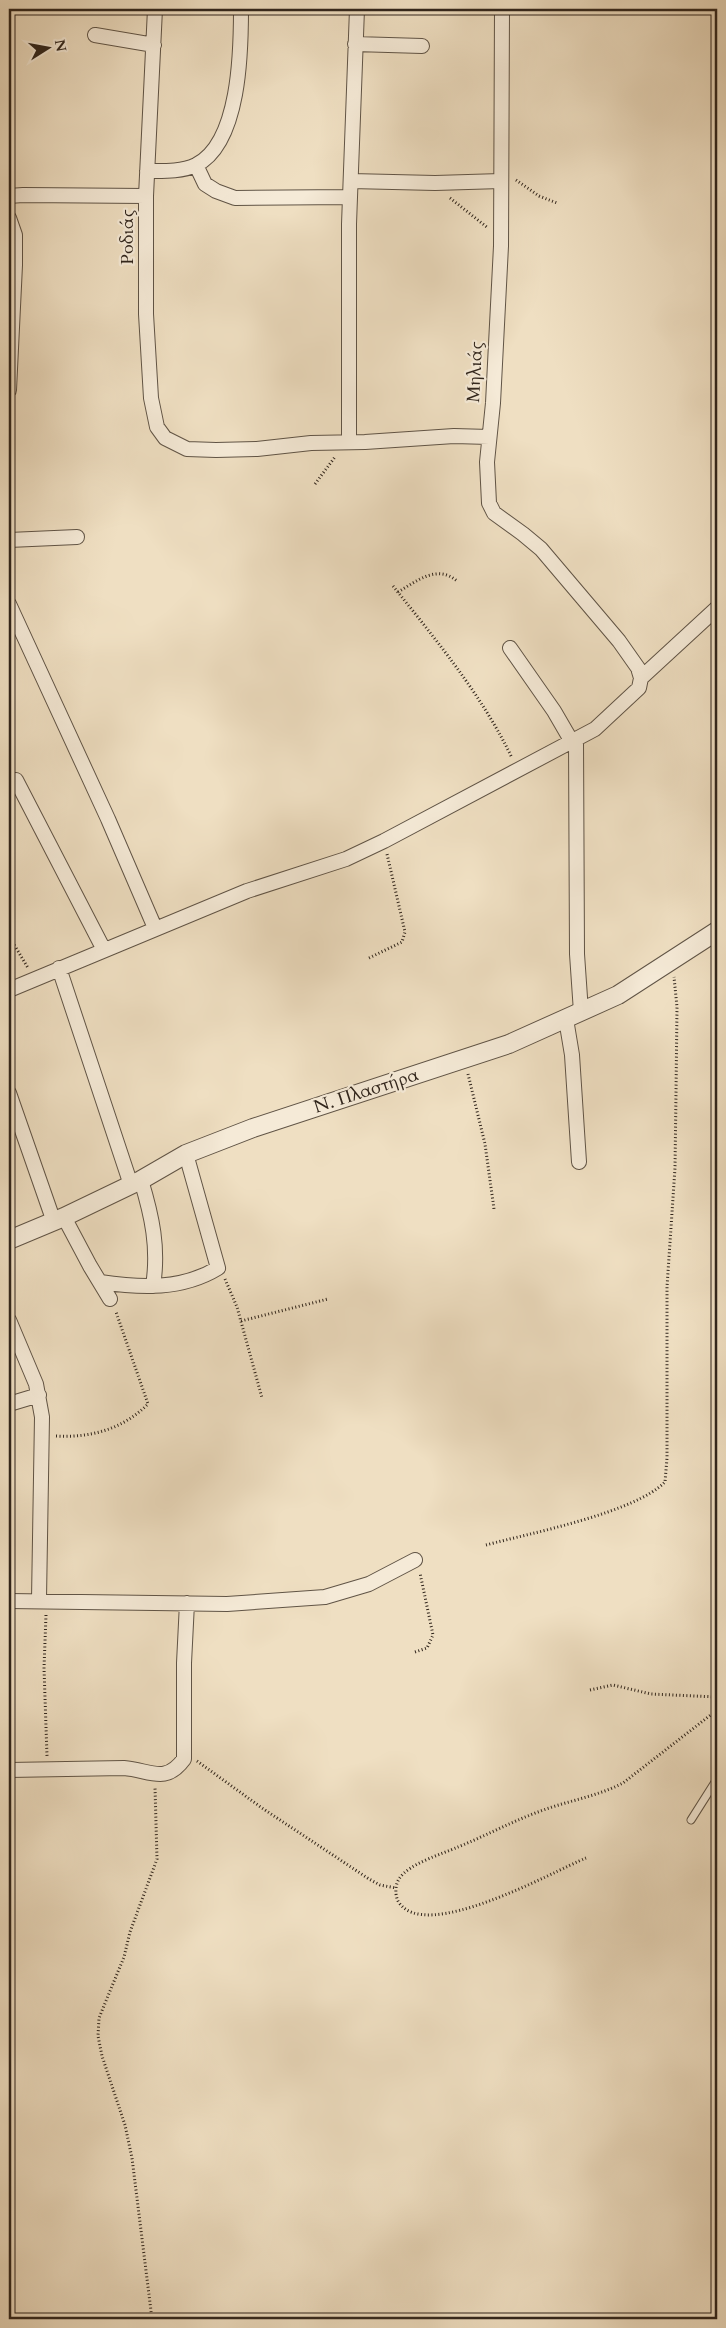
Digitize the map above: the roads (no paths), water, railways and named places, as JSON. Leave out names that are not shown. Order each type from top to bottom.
[{"type":"street","name":"Ροδιάς","points":[[155,9],[146,196],[146,314],[153,416],[157,428],[165,438],[186,449],[257,449],[311,443],[349,442]]},
{"type":"street","points":[[147,171],[177,170],[196,165],[210,155],[221,138],[233,104],[241,48],[241,9]]},
{"type":"street","points":[[357,9],[350,197],[349,442],[489,436]]},
{"type":"street","name":"Μηλιάς","points":[[502,9],[500,236],[489,436],[489,503],[494,513],[541,549],[619,641],[638,668],[641,678]]},
{"type":"street","points":[[95,34],[154,45]]},
{"type":"street","points":[[355,44],[422,46]]},
{"type":"street","points":[[196,165],[205,184],[216,191],[235,198],[350,197]]},
{"type":"street","points":[[351,181],[435,183],[501,175]]},
{"type":"street","points":[[9,196],[23,194],[146,196]]},
{"type":"street","points":[[9,218],[15,235],[9,390]]},
{"type":"street","points":[[9,540],[77,537]]},
{"type":"street","points":[[9,604],[108,819],[155,928]]},
{"type":"street","points":[[9,990],[247,891],[346,859],[574,741],[596,729],[610,716],[639,688],[641,678],[717,608]]},
{"type":"street","points":[[510,648],[574,741],[577,954],[572,1054],[579,1162]]},
{"type":"street","points":[[16,780],[104,950]]},
{"type":"street","name":"Ν. Πλαστήρα","points":[[9,1240],[59,1220],[136,1182],[186,1154],[253,1128],[509,1044],[574,1016],[618,995],[672,962],[717,931]]},
{"type":"street","points":[[59,968],[155,1234],[156,1266],[153,1286]]},
{"type":"street","points":[[9,1093],[59,1220],[110,1299]]},
{"type":"street","points":[[100,1282],[123,1286],[185,1283],[218,1268],[186,1154]]},
{"type":"street","points":[[9,1320],[39,1395],[43,1435],[39,1600]]},
{"type":"street","points":[[9,1404],[39,1395]]},
{"type":"street","points":[[9,1601],[227,1604],[325,1597],[369,1584],[415,1560]]},
{"type":"street","points":[[9,1770],[142,1769],[155,1775],[169,1774],[177,1768],[184,1759],[187,1603]]},
{"type":"lane","points":[[691,1820],[717,1779]]}]
